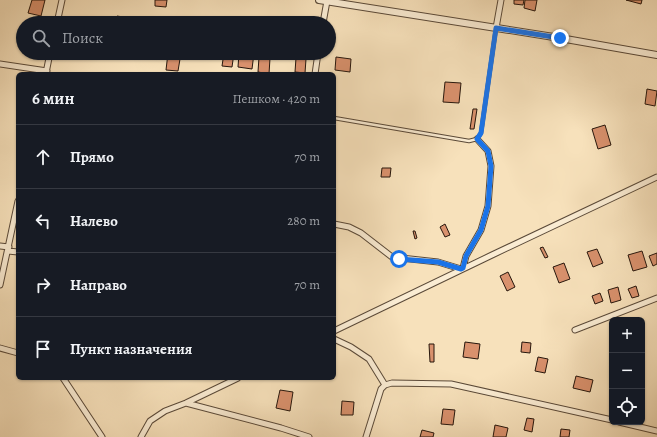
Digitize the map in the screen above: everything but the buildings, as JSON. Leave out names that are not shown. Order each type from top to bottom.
[{"type":"street","points":[[59,16],[62,0]]},
{"type":"street","points":[[319,0],[336,1],[657,55]]},
{"type":"street","points":[[496,28],[501,0]]},
{"type":"street","points":[[324,16],[326,1]]},
{"type":"street","points":[[46,72],[49,60]]},
{"type":"street","points":[[315,72],[317,60]]},
{"type":"street","points":[[0,64],[41,72]]},
{"type":"street","points":[[462,269],[466,256],[481,230],[488,206],[491,166],[488,151],[477,139]]},
{"type":"street","points":[[336,330],[657,177]]},
{"type":"street","points":[[0,285],[16,211]]},
{"type":"street","points":[[336,224],[349,227],[361,233],[392,257],[438,262],[462,269]]},
{"type":"street","points":[[0,246],[16,251]]},
{"type":"street","points":[[575,330],[657,298]]},
{"type":"street","points":[[336,340],[351,347],[369,360],[385,385]]},
{"type":"street","points":[[0,348],[16,352]]},
{"type":"street","points":[[64,380],[102,437]]},
{"type":"street","points":[[141,437],[150,421],[165,411],[186,403],[234,380]]},
{"type":"street","points":[[366,437],[381,389],[385,385],[392,383],[451,384],[609,419]]},
{"type":"street","points":[[186,403],[281,428],[309,437]]},
{"type":"street","points":[[632,425],[657,431]]},
{"type":"lane","points":[[336,118],[469,141],[477,139],[481,133],[496,28]]},
{"type":"route","points":[[399,259],[438,262],[461,269],[463,268],[466,256],[481,230],[488,206],[491,166],[488,151],[477,139],[481,133],[496,28],[560,38]]}]
